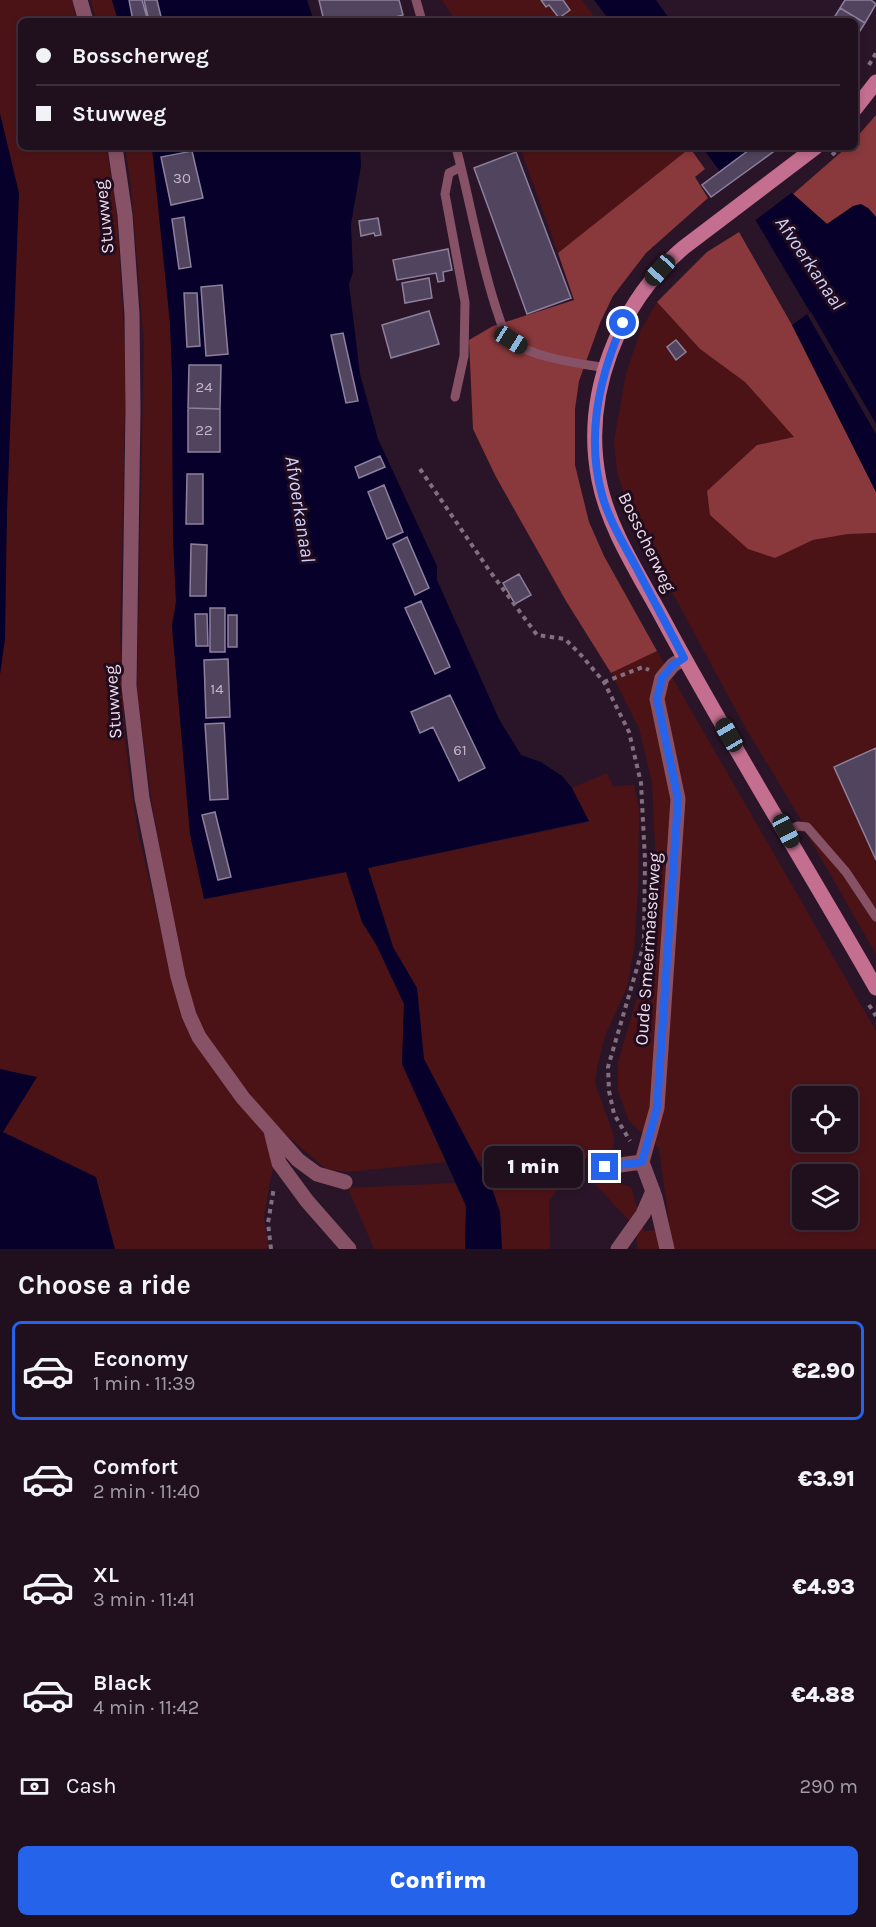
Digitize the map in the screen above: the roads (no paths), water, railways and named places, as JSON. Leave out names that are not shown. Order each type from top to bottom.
[{"type":"street","points":[[80,0],[85,18]]},
{"type":"street","points":[[858,105],[876,82]]},
{"type":"street","name":"Stuwweg","points":[[114,150],[125,215],[132,314],[129,686],[142,798],[178,977],[189,1015],[199,1037],[243,1098],[298,1160],[316,1174],[345,1182]]},
{"type":"street","name":"Bosscherweg","points":[[812,150],[682,248],[649,282],[623,323],[605,368],[599,394],[595,442],[597,471],[603,498],[615,529],[684,658],[876,988]]},
{"type":"street","name":"Oude Smeermaeserweg","points":[[642,1162],[657,1108],[678,799],[657,699],[662,678],[673,665],[684,658]]},
{"type":"street","points":[[271,1131],[279,1163],[307,1201],[349,1249]]},
{"type":"street","points":[[605,1167],[642,1162],[653,1191],[667,1249]]},
{"type":"street","points":[[618,1249],[643,1214],[653,1191]]},
{"type":"lane","points":[[416,0],[421,18]]},
{"type":"lane","points":[[457,150],[484,273],[504,331],[511,340],[523,348],[551,357],[605,368]]},
{"type":"lane","points":[[455,397],[464,356],[465,302],[445,194],[449,173],[461,166]]},
{"type":"lane","points":[[786,831],[798,826],[807,827],[846,872],[876,917]]},
{"type":"water","points":[[112,0],[307,0],[313,18],[117,18]]},
{"type":"water","points":[[594,0],[656,0],[669,18],[608,18]]},
{"type":"water","points":[[0,113],[19,193],[7,512],[5,639],[0,675]]},
{"type":"water","name":"Afvoerkanaal","points":[[152,150],[360,150],[361,166],[351,224],[353,272],[349,284],[360,374],[378,439],[437,566],[437,580],[499,719],[521,755],[541,762],[562,776],[572,788],[589,821],[368,868],[393,947],[417,988],[424,1059],[491,1186],[500,1212],[502,1249],[465,1249],[466,1206],[402,1064],[404,1004],[377,946],[362,922],[346,872],[204,899],[190,834],[172,626],[176,602],[170,323]]},
{"type":"water","name":"Afvoerkanaal","points":[[704,150],[759,150],[793,194],[827,224],[853,206],[861,204],[876,217],[876,492],[792,325],[810,312],[756,221]]},
{"type":"water","points":[[0,1069],[37,1077],[3,1132],[96,1177],[115,1249],[0,1249]]}]
